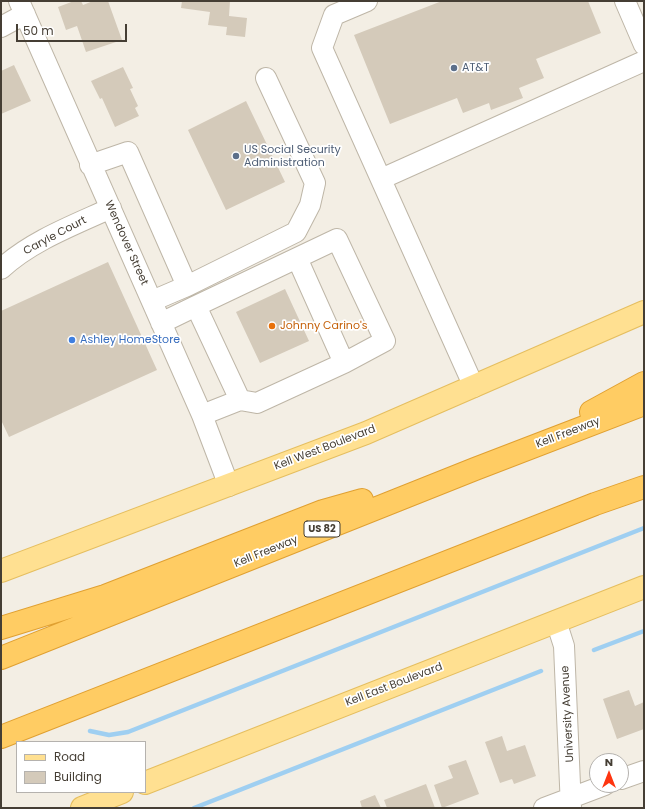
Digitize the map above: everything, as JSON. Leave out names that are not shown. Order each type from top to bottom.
[{"type":"highway","points":[[521,451],[644,383]]},
{"type":"highway","name":"Kell Freeway","points":[[1,658],[475,468],[644,404]]},
{"type":"highway","points":[[1,628],[105,596],[323,511],[475,468]]},
{"type":"highway","points":[[1,737],[595,504],[644,487]]},
{"type":"highway","points":[[595,504],[644,491]]},
{"type":"main road","name":"Kell West Boulevard","points":[[1,571],[366,433],[644,312]]},
{"type":"main road","name":"Kell East Boulevard","points":[[146,783],[644,587]]},
{"type":"main road","points":[[82,808],[120,793]]},
{"type":"street","points":[[367,1],[334,15],[322,48],[474,386]]},
{"type":"street","points":[[624,1],[644,45]]},
{"type":"street","points":[[1,27],[22,7]]},
{"type":"street","name":"Wendover Street","points":[[22,7],[90,165],[111,208],[202,415],[229,486]]},
{"type":"street","points":[[381,179],[644,61]]},
{"type":"street","points":[[152,301],[187,286],[296,232],[310,205],[315,183],[266,78]]},
{"type":"street","points":[[90,165],[128,152],[187,286]]},
{"type":"street","name":"Caryle Court","points":[[1,269],[10,260],[36,245],[111,208]]},
{"type":"street","points":[[161,323],[337,239],[385,341],[344,363],[258,403],[240,400],[202,415]]},
{"type":"street","points":[[297,258],[344,363]]},
{"type":"street","points":[[196,306],[240,400]]},
{"type":"street","name":"University Avenue","points":[[556,621],[564,646],[571,802]]},
{"type":"street","points":[[629,776],[644,771]]},
{"type":"street","points":[[544,808],[571,802],[589,793]]},
{"type":"building","points":[[74,1],[81,1],[83,5],[93,1],[108,1],[122,40],[86,52],[77,26],[66,30],[58,7]]},
{"type":"building","points":[[182,1],[230,1],[229,16],[247,18],[245,37],[226,35],[227,27],[208,25],[210,12],[181,8]]},
{"type":"building","name":"AT&T","points":[[442,1],[588,1],[601,33],[536,59],[544,78],[519,88],[523,98],[491,110],[489,103],[463,113],[457,98],[390,124],[354,35]]},
{"type":"building","points":[[14,65],[31,101],[1,114],[1,71]]},
{"type":"building","points":[[123,67],[133,88],[130,89],[138,106],[135,108],[139,116],[115,127],[102,98],[100,99],[91,81]]},
{"type":"building","name":"US Social Security Administration","points":[[246,101],[285,182],[226,210],[188,130]]},
{"type":"building","name":"Ashley HomeStore","points":[[108,262],[157,370],[9,437],[1,420],[1,311]]},
{"type":"building","name":"Johnny Carino's","points":[[285,289],[309,341],[260,363],[236,312]]},
{"type":"building","points":[[629,690],[635,706],[644,702],[644,729],[617,739],[603,699]]},
{"type":"building","points":[[502,736],[507,751],[525,745],[536,776],[514,784],[512,779],[500,783],[485,742]]},
{"type":"building","points":[[466,760],[479,794],[442,808],[434,785],[453,778],[448,766]]},
{"type":"building","points":[[426,784],[435,808],[387,808],[384,800]]},
{"type":"building","points":[[375,795],[381,808],[362,808],[360,801]]},
{"type":"waterway","points":[[90,731],[109,735],[128,732],[644,528]]},
{"type":"waterway","points":[[594,650],[644,631]]},
{"type":"waterway","points":[[194,808],[541,671]]},
{"type":"place","name":"AT&T","points":[[454,68]]},
{"type":"place","name":"US Social Security Administration","points":[[236,156]]},
{"type":"place","name":"Johnny Carino's","points":[[272,326]]},
{"type":"place","name":"Ashley HomeStore","points":[[72,340]]}]
